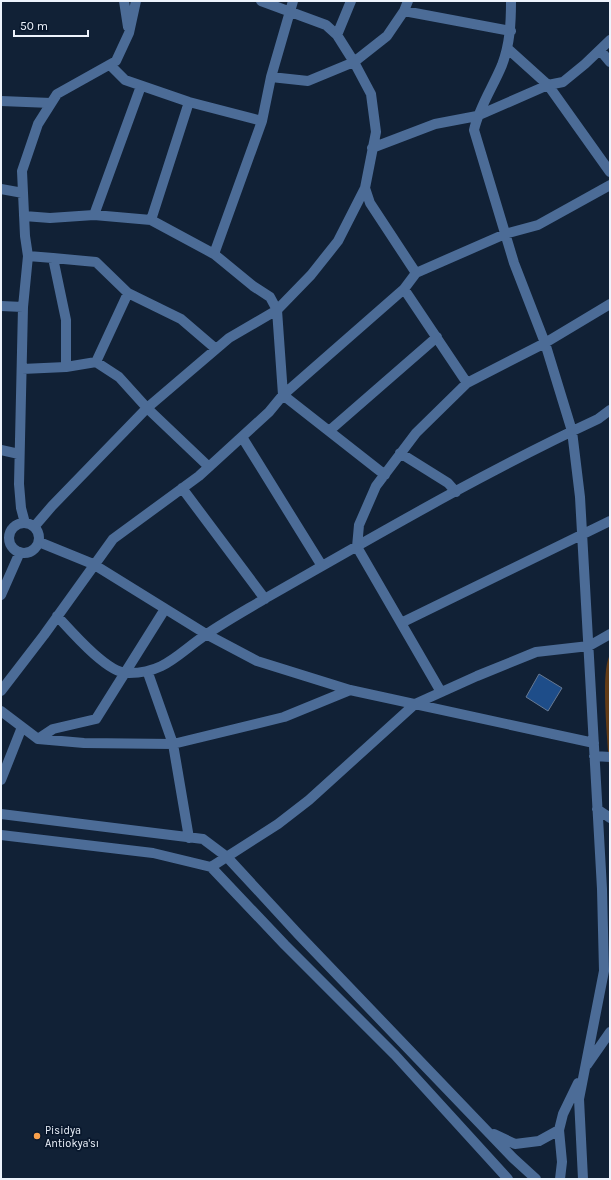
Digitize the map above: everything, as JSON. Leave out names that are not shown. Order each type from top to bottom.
[{"type":"street","points":[[124,1],[129,33]]},
{"type":"street","points":[[136,1],[129,33],[116,61],[57,94],[38,124],[22,171],[28,256],[23,307],[18,484],[21,508],[30,525],[39,534],[38,542],[29,552],[20,552],[13,547],[5,537],[21,524],[30,525],[52,506],[147,408],[216,349],[230,338],[277,310],[310,275],[338,241],[365,188],[376,132],[371,94],[354,62],[337,35],[326,24],[261,1]]},
{"type":"street","points":[[214,254],[262,121],[271,77],[293,1]]},
{"type":"street","points":[[337,35],[350,1]]},
{"type":"street","points":[[271,77],[308,81],[354,62],[387,36],[404,11],[408,1]]},
{"type":"street","points":[[511,1],[511,31],[507,48],[502,64],[477,116],[474,130],[505,234],[545,344],[572,431],[582,534],[607,973],[579,1099],[583,1179]]},
{"type":"street","points":[[404,11],[511,31]]},
{"type":"street","points":[[372,148],[435,124],[477,116],[548,85],[563,82],[585,64],[610,40]]},
{"type":"street","points":[[507,48],[548,85],[610,170]]},
{"type":"street","points":[[600,50],[610,62]]},
{"type":"street","points":[[110,65],[125,80],[141,86],[188,102],[262,121]]},
{"type":"street","points":[[94,215],[141,86]]},
{"type":"street","points":[[1,101],[51,103]]},
{"type":"street","points":[[152,220],[188,102]]},
{"type":"street","points":[[1,691],[112,539],[182,488],[209,466],[269,412],[283,395],[404,289],[416,273],[505,234],[538,225],[610,185]]},
{"type":"street","points":[[365,188],[370,203],[416,273]]},
{"type":"street","points":[[1,189],[23,193]]},
{"type":"street","points":[[24,216],[50,218],[94,215],[152,220],[214,254],[253,286],[270,297],[277,310],[283,395],[384,475]]},
{"type":"street","points":[[28,256],[96,262],[128,292],[181,319],[216,349]]},
{"type":"street","points":[[53,258],[66,320],[66,367]]},
{"type":"street","points":[[404,289],[467,383]]},
{"type":"street","points":[[96,362],[128,292]]},
{"type":"street","points":[[441,692],[357,547],[359,525],[376,486],[384,475],[416,433],[467,383],[545,344],[610,304]]},
{"type":"street","points":[[1,306],[23,307]]},
{"type":"street","points":[[329,431],[437,337]]},
{"type":"street","points":[[22,369],[66,367],[96,362],[120,377],[147,408],[209,466]]},
{"type":"street","points":[[57,616],[104,664],[124,674],[148,673],[168,663],[206,634],[322,566],[456,492],[572,431],[598,419],[610,410]]},
{"type":"street","points":[[242,437],[322,566]]},
{"type":"street","points":[[1,450],[19,454]]},
{"type":"street","points":[[400,454],[448,483],[456,492]]},
{"type":"street","points":[[182,488],[265,599]]},
{"type":"street","points":[[401,623],[610,521]]},
{"type":"street","points":[[38,542],[93,564],[206,634],[257,660],[350,690],[594,743]]},
{"type":"street","points":[[1,595],[20,552]]},
{"type":"street","points":[[38,739],[53,729],[96,719],[165,609]]},
{"type":"street","points":[[211,867],[310,800],[415,704],[536,652],[589,646],[610,634]]},
{"type":"street","points":[[148,673],[173,744],[189,838]]},
{"type":"street","points":[[1,710],[38,739],[84,742],[173,744],[284,717],[350,690]]},
{"type":"street","points":[[1,780],[22,727]]},
{"type":"street","points":[[594,756],[610,757]]},
{"type":"street","points":[[597,809],[610,818]]},
{"type":"street","points":[[1,814],[204,839],[227,857],[304,940],[536,1179]]},
{"type":"street","points":[[1,835],[153,853],[211,867],[285,945],[395,1055],[508,1179]]},
{"type":"street","points":[[560,1179],[562,1162],[559,1130],[563,1114],[585,1069],[610,1032]]},
{"type":"street","points":[[489,1132],[515,1144],[539,1141],[559,1130]]},
{"type":"shaded area","points":[[610,655],[610,765],[609,766],[605,676]]},
{"type":"building","points":[[539,674],[562,688],[548,711],[526,697]]},
{"type":"place","name":"Pisidya Antiokya'sı","points":[[37,1136]]}]
